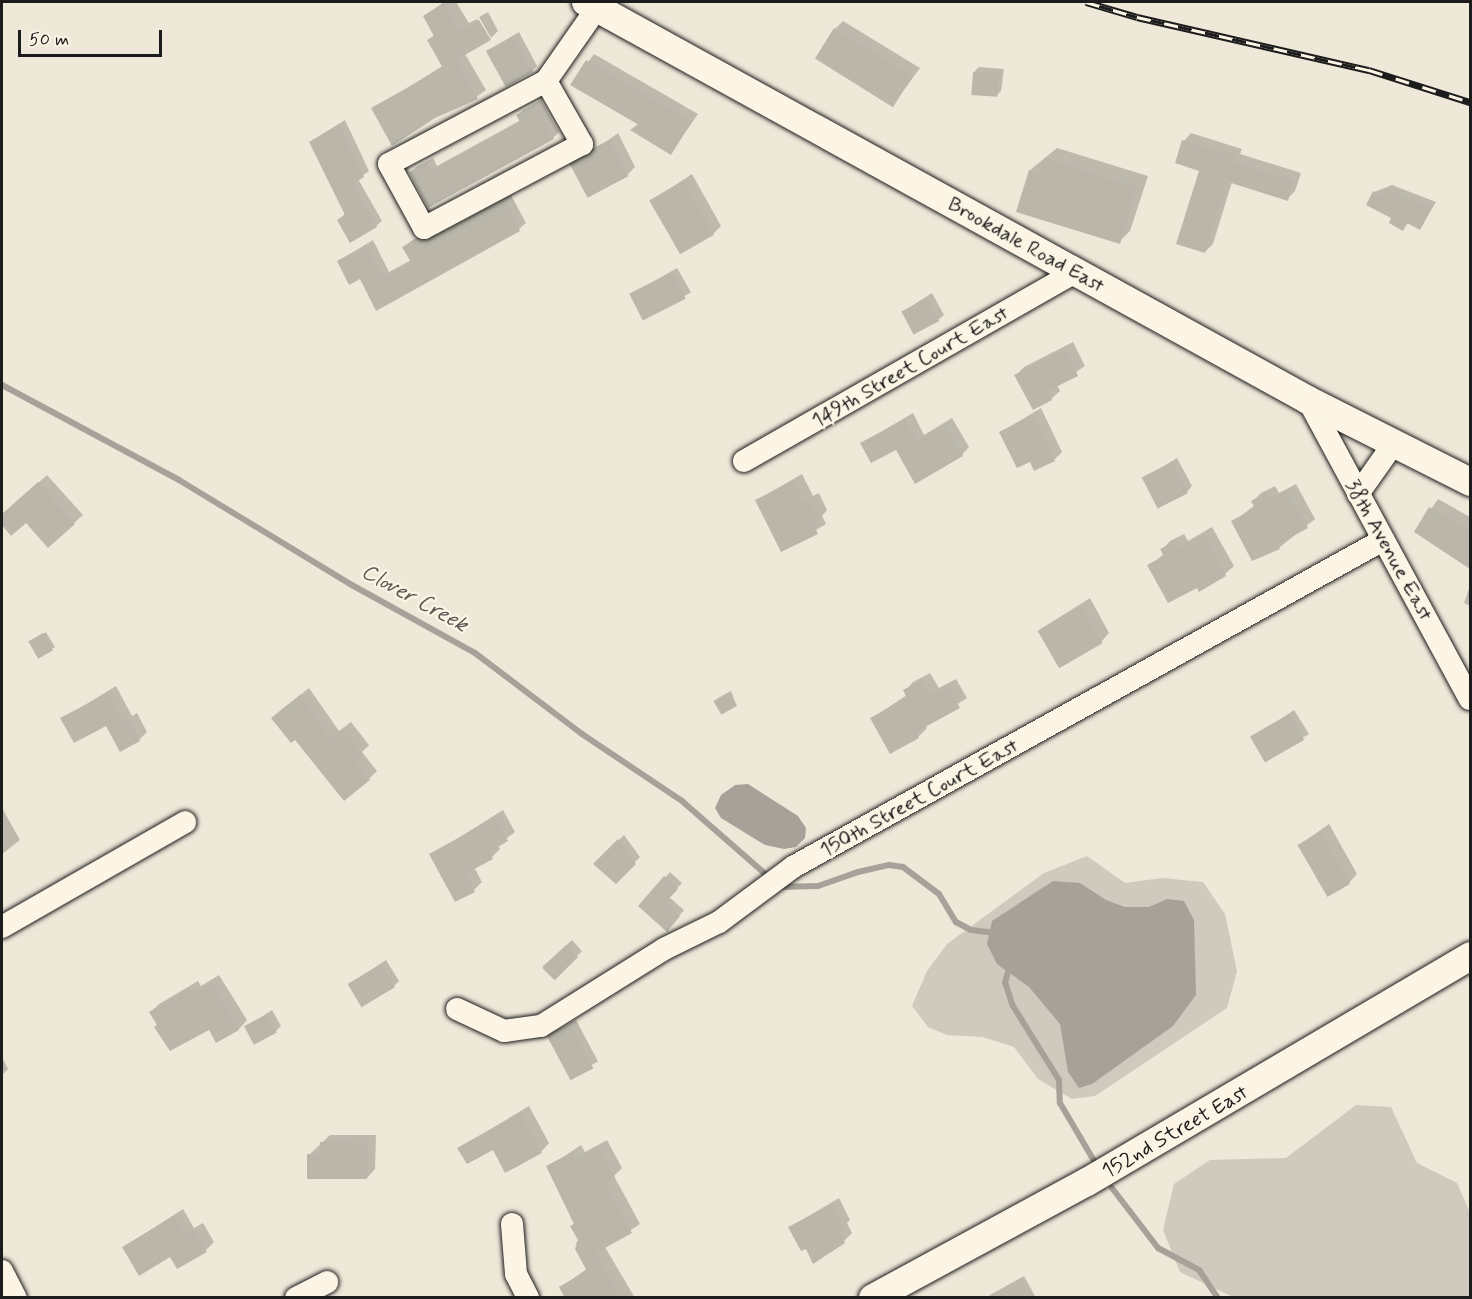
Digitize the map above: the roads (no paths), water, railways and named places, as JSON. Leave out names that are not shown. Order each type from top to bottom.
[{"type":"main road","name":"Brookdale Road East","points":[[592,5],[1308,400],[1470,482]]},
{"type":"main road","name":"152nd Street East","points":[[873,1298],[1087,1182],[1470,956]]},
{"type":"street","points":[[546,81],[582,144],[424,228],[389,164],[546,81],[592,5]]},
{"type":"street","name":"149th Street Court East","points":[[744,461],[1075,272]]},
{"type":"street","name":"38th Avenue East","points":[[1308,400],[1470,699]]},
{"type":"street","points":[[1358,494],[1394,443]]},
{"type":"street","name":"150th Street Court East","points":[[457,1009],[504,1031],[541,1026],[664,949],[718,922],[793,867],[1383,540]]},
{"type":"street","points":[[2,927],[185,822]]},
{"type":"street","points":[[512,1224],[516,1274],[528,1298]]},
{"type":"street","points":[[2,1271],[16,1298]]},
{"type":"street","points":[[296,1298],[327,1282]]},
{"type":"waterway","name":"Clover Creek","points":[[2,385],[179,480],[350,584],[475,653],[582,734],[682,801],[771,879]]},
{"type":"waterway","points":[[778,887],[818,886],[858,872],[889,865],[903,867],[939,894],[956,922],[971,930],[996,933]]},
{"type":"waterway","points":[[1010,965],[1005,982],[1013,1006],[1059,1080],[1060,1103],[1093,1159]]},
{"type":"waterway","points":[[1112,1188],[1158,1248],[1199,1270],[1218,1298]]},
{"type":"railway","points":[[1086,2],[1137,17],[1369,70],[1470,102]]}]
